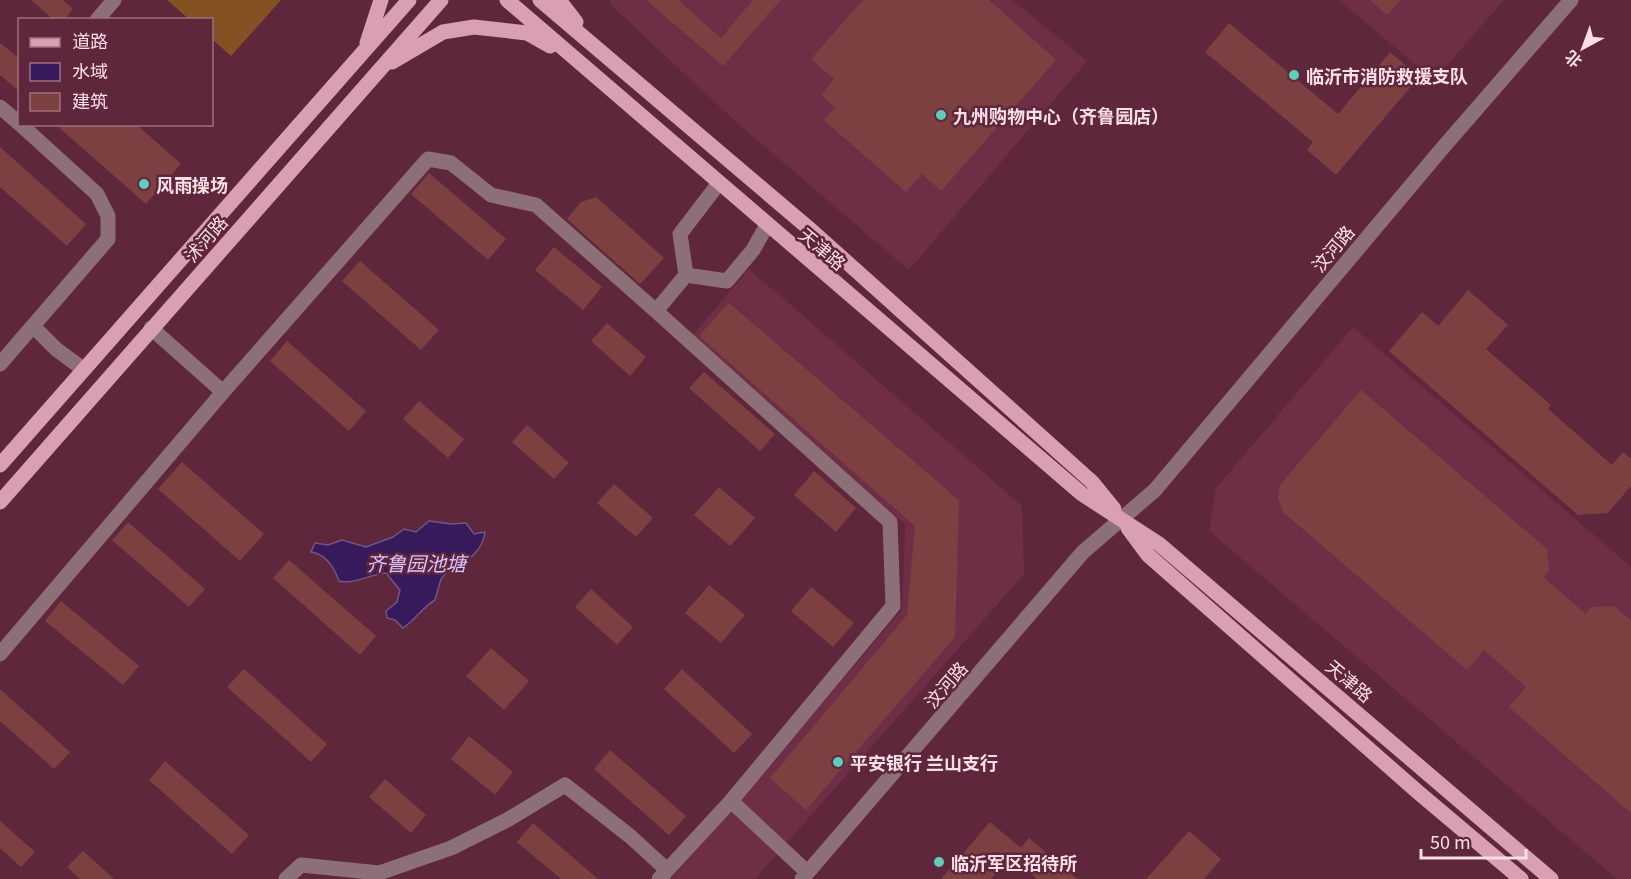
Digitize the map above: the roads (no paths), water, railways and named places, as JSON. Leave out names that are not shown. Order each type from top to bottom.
[{"type":"main road","points":[[364,51],[381,0]]},
{"type":"main road","name":"沭河路","points":[[0,465],[409,0]]},
{"type":"main road","name":"沭河路","points":[[0,502],[441,0]]},
{"type":"main road","name":"天津路","points":[[507,0],[1082,494],[1120,517],[1188,568],[1551,879]]},
{"type":"main road","name":"天津路","points":[[540,0],[883,293],[1092,482],[1148,555],[1419,793],[1521,879]]},
{"type":"main road","points":[[559,0],[592,44]]},
{"type":"main road","points":[[381,68],[443,32],[474,27],[526,33],[583,64]]},
{"type":"street","points":[[99,18],[114,0]]},
{"type":"street","name":"汶河路","points":[[1120,517],[1561,0]]},
{"type":"street","name":"汶河路","points":[[807,877],[1083,552],[1120,517],[1155,490],[1310,304],[1571,0]]},
{"type":"street","points":[[0,107],[18,122]]},
{"type":"street","points":[[0,364],[108,239],[108,216],[97,194],[22,126]]},
{"type":"street","points":[[0,654],[223,392],[428,159],[451,163],[492,195],[536,205],[890,522],[893,606],[731,801],[663,875],[631,837],[565,785],[507,820],[451,848],[379,873],[301,865],[286,879]]},
{"type":"street","points":[[656,311],[686,275],[680,234],[719,183]]},
{"type":"street","points":[[686,275],[727,281],[753,250],[767,225]]},
{"type":"street","points":[[33,326],[56,349],[83,369]]},
{"type":"street","points":[[152,328],[223,392]]},
{"type":"street","points":[[731,801],[807,877]]},
{"type":"water","name":"齐鲁园池塘","points":[[429,521],[451,524],[466,523],[474,534],[485,532],[484,539],[474,555],[451,566],[441,579],[435,600],[403,628],[395,620],[387,618],[386,611],[397,602],[400,590],[386,573],[350,582],[339,581],[329,562],[321,555],[311,552],[315,543],[328,545],[342,540],[366,547],[393,537],[404,529],[416,532]]},
{"type":"place","name":"临沂市消防救援支队","points":[[1294,75]]},
{"type":"place","name":"九州购物中心（齐鲁园店）","points":[[941,115]]},
{"type":"place","name":"风雨操场","points":[[144,184]]},
{"type":"place","name":"平安银行 兰山支行","points":[[838,762]]},
{"type":"place","name":"临沂军区招待所","points":[[939,862]]}]
